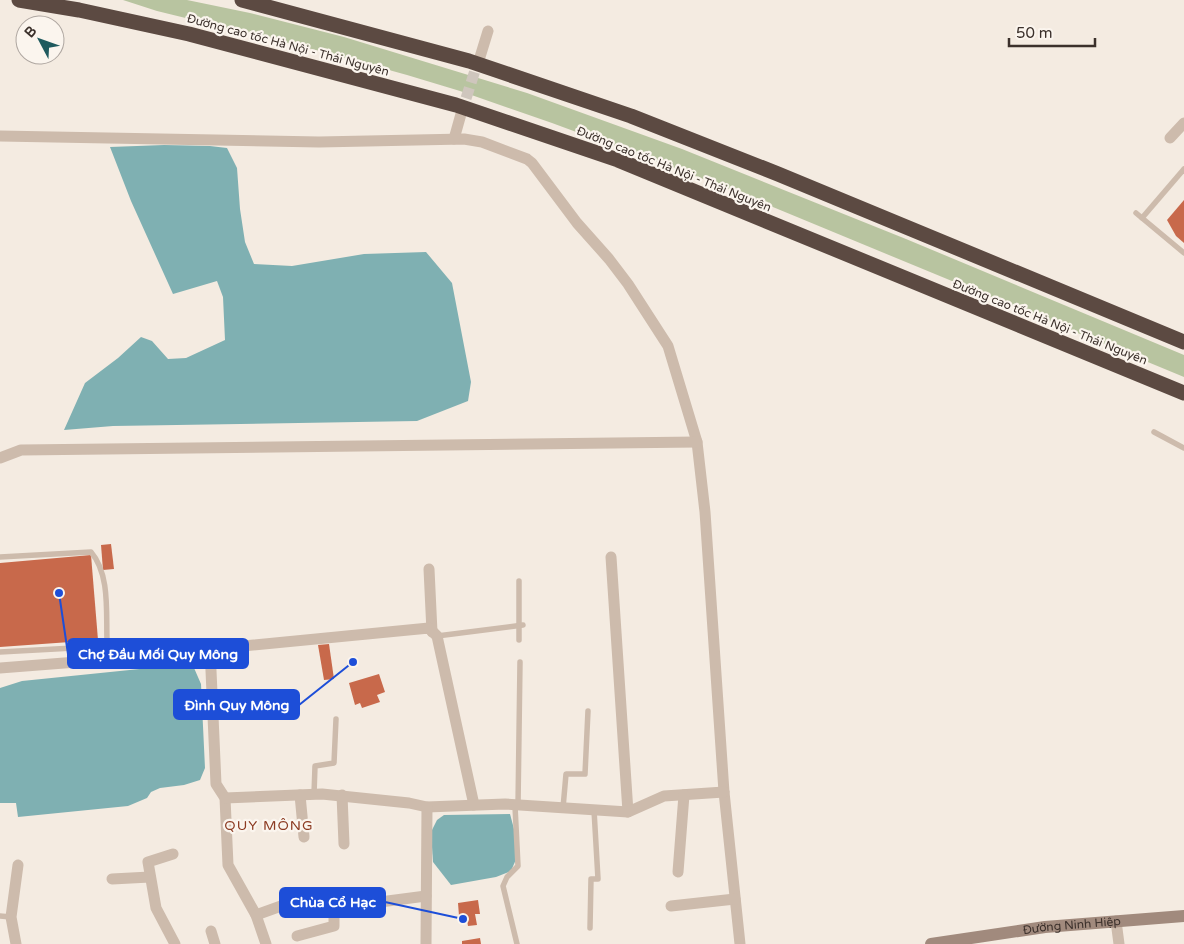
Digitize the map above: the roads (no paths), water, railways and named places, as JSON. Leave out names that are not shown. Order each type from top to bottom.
[{"type":"highway","name":"Đường cao tốc Hà Nội - Thái Nguyên","points":[[19,0],[79,10],[189,34],[456,105],[618,160],[1184,393]]},
{"type":"highway","points":[[242,0],[470,61],[631,116],[778,174],[1184,342]]},
{"type":"main road","name":"Đường Ninh Hiệp","points":[[933,944],[1045,927],[1184,916]]},
{"type":"street","points":[[480,56],[488,31]]},
{"type":"street","points":[[454,140],[461,114]]},
{"type":"street","points":[[1170,138],[1184,123]]},
{"type":"street","points":[[0,136],[319,142],[454,140],[482,142],[527,159],[532,163],[577,223],[609,259],[643,306],[668,346],[697,442],[705,512],[724,792],[740,944]]},
{"type":"street","points":[[0,458],[21,450],[697,442]]},
{"type":"street","points":[[611,557],[628,812]]},
{"type":"street","points":[[429,569],[434,634],[474,805]]},
{"type":"street","points":[[0,668],[419,628],[429,628],[434,634]]},
{"type":"street","points":[[210,648],[216,784],[225,798],[228,866],[256,915],[266,944]]},
{"type":"street","points":[[225,798],[314,794],[342,795],[427,807],[505,804],[628,812],[664,796],[724,792]]},
{"type":"street","points":[[300,795],[304,837]]},
{"type":"street","points":[[342,795],[344,844]]},
{"type":"street","points":[[678,872],[684,795]]},
{"type":"street","points":[[426,944],[427,807]]},
{"type":"street","points":[[173,854],[148,862],[156,908],[175,944]]},
{"type":"street","points":[[16,944],[6,916],[18,865]]},
{"type":"street","points":[[112,878],[150,877]]},
{"type":"street","points":[[256,915],[295,901],[324,894],[334,908],[334,926],[297,936]]},
{"type":"street","points":[[334,908],[426,896]]},
{"type":"street","points":[[671,906],[735,900]]},
{"type":"street","points":[[1116,921],[1119,944]]},
{"type":"street","points":[[211,931],[215,944]]},
{"type":"lane","points":[[1142,218],[1184,169]]},
{"type":"lane","points":[[1136,213],[1184,254]]},
{"type":"lane","points":[[1154,432],[1184,448]]},
{"type":"lane","points":[[0,557],[91,552],[97,559],[104,585],[107,640],[102,646],[0,652]]},
{"type":"lane","points":[[519,581],[521,625],[519,640]]},
{"type":"lane","points":[[434,634],[521,625]]},
{"type":"lane","points":[[516,944],[504,886],[507,877],[518,866],[516,806],[520,662]]},
{"type":"lane","points":[[563,808],[566,774],[585,774],[588,710]]},
{"type":"lane","points":[[314,794],[315,766],[334,763],[336,719]]},
{"type":"lane","points":[[590,928],[591,880],[598,879],[594,810]]},
{"type":"water","points":[[164,145],[227,148],[237,168],[245,242],[254,264],[292,266],[364,254],[426,252],[452,283],[471,382],[468,401],[417,421],[113,426],[64,430],[85,383],[118,358],[141,337],[152,341],[168,359],[186,358],[225,340],[223,297],[217,281],[173,294],[131,201],[110,147]]},
{"type":"water","points":[[182,657],[191,661],[201,684],[205,768],[200,780],[184,785],[160,788],[151,792],[147,798],[128,806],[18,817],[16,803],[0,803],[0,688],[22,681],[159,667],[166,660]]},
{"type":"water","points":[[510,814],[514,829],[517,857],[511,871],[496,877],[451,885],[433,862],[431,832],[437,820],[444,815]]},
{"type":"tunnel","points":[[461,114],[479,58]]},
{"type":"place","name":"Chợ Đầu Mối Quy Mông","points":[[59,593]]},
{"type":"place","name":"Đình Quy Mông","points":[[353,662]]},
{"type":"place","name":"Chùa Cổ Hạc","points":[[463,919]]},
{"type":"district","name":"QUY MÔNG","points":[[269,825]]}]
